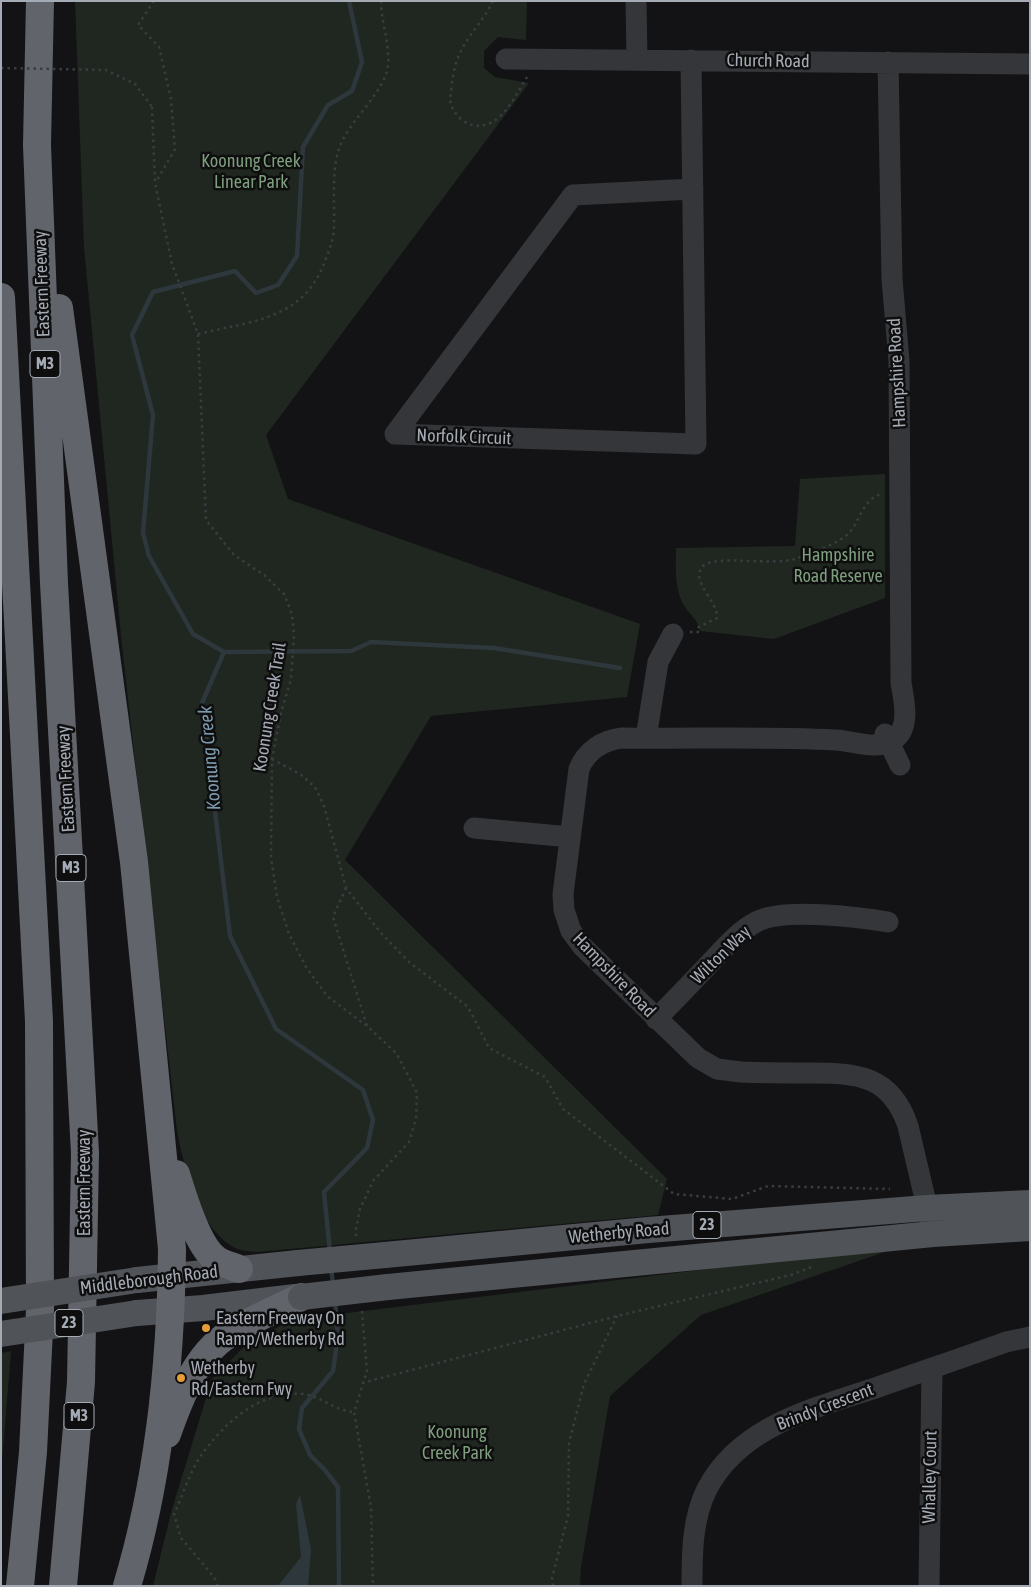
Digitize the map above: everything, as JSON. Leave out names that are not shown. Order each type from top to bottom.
[{"type":"highway","name":"Eastern Freeway","points":[[40,1],[37,145],[54,583],[85,1153],[82,1382],[63,1586]]},
{"type":"highway","points":[[37,145],[134,862],[172,1249],[172,1310],[153,1473],[127,1586]]},
{"type":"highway","name":"M3","points":[[1,297],[39,1021],[40,1309],[33,1452],[20,1586]]},
{"type":"highway","points":[[157,1087],[173,1165],[186,1204],[205,1247],[217,1260],[239,1269]]},
{"type":"highway","points":[[153,1473],[186,1388],[214,1347],[228,1334],[301,1297]]},
{"type":"main road","name":"Wetherby Road","points":[[298,1263],[658,1230],[925,1199],[1030,1203]]},
{"type":"main road","name":"Wetherby Road","points":[[301,1297],[933,1234],[1030,1228]]},
{"type":"main road","name":"Middleborough Road","points":[[1,1301],[137,1280],[298,1263]]},
{"type":"main road","name":"Middleborough Road","points":[[1,1334],[137,1312],[301,1297]]},
{"type":"street","points":[[636,1],[637,60]]},
{"type":"street","name":"Church Road","points":[[506,59],[1030,64]]},
{"type":"street","name":"Norfolk Circuit","points":[[691,60],[693,188],[696,444],[395,434],[573,195],[693,188]]},
{"type":"street","name":"Hampshire Road","points":[[888,62],[892,269],[899,361],[901,683],[895,722],[887,738],[838,740],[646,738],[608,740],[584,758],[576,778],[563,894],[564,910],[571,931],[583,947],[698,1058],[717,1069],[741,1072],[852,1074],[877,1083],[892,1096],[903,1112],[933,1234]]},
{"type":"street","points":[[646,738],[658,662],[673,634]]},
{"type":"street","points":[[887,738],[900,764]]},
{"type":"street","points":[[474,828],[570,838]]},
{"type":"street","name":"Wilton Way","points":[[656,1019],[738,934],[760,920],[783,915],[797,915],[851,917],[888,922]]},
{"type":"street","name":"Brindy Crescent","points":[[692,1586],[693,1538],[702,1500],[714,1477],[740,1448],[764,1431],[792,1416],[1006,1342],[1030,1337]]},
{"type":"street","name":"Whalley Court","points":[[929,1586],[932,1368]]},
{"type":"path","points":[[154,1],[138,25],[159,47],[171,99],[175,149],[156,183]]},
{"type":"path","points":[[198,334],[269,317],[298,302],[320,276],[334,238],[336,160],[340,145],[384,80],[388,66],[381,1]]},
{"type":"path","points":[[493,1],[469,35],[455,66],[450,104],[460,120],[473,126],[488,124],[499,117],[532,70],[532,58]]},
{"type":"path","name":"Koonung Creek Trail","points":[[1,68],[106,70],[136,84],[152,107],[156,183],[172,264],[198,334],[206,520],[234,555],[264,575],[284,594],[292,614],[294,634],[293,665],[272,759],[271,858],[277,897],[289,934],[306,967],[327,996],[368,1027],[397,1054],[417,1094],[416,1118],[409,1142],[373,1181],[360,1209],[356,1238]]},
{"type":"path","points":[[673,634],[698,632],[697,628],[713,622],[716,618],[714,603],[700,581],[700,572],[705,565],[716,562],[780,562],[796,559],[847,535],[870,499],[886,494]]},
{"type":"path","points":[[272,759],[300,774],[315,787],[324,806],[346,888],[381,933],[409,962],[468,1007],[489,1048],[545,1076],[563,1109],[674,1194],[732,1199],[768,1186],[925,1199]]},
{"type":"path","points":[[346,888],[333,917],[368,1027]]},
{"type":"path","points":[[362,1383],[617,1316],[791,1275],[817,1265]]},
{"type":"path","points":[[362,1304],[367,1370],[354,1412],[371,1507],[374,1586]]},
{"type":"path","points":[[553,1586],[552,1578],[568,1516],[569,1442],[584,1384],[617,1316]]},
{"type":"path","points":[[218,1586],[214,1577],[181,1538],[174,1514],[201,1455],[241,1412],[265,1399],[304,1394],[337,1408],[354,1412]]},
{"type":"green space","name":"Koonung Creek Linear Park","points":[[75,1],[527,1],[526,40],[498,37],[484,51],[484,68],[495,77],[529,83],[266,435],[288,499],[640,624],[627,697],[431,716],[345,860],[667,1179],[658,1215],[257,1252],[237,1249],[222,1239],[203,1213],[189,1179],[177,1131],[122,646],[84,247]]},
{"type":"green space","name":"Hampshire Road Reserve","points":[[885,474],[885,598],[774,639],[700,631],[696,621],[681,600],[676,579],[676,548],[795,546],[800,479]]},
{"type":"green space","name":"Koonung Creek Park","points":[[905,1245],[701,1315],[610,1396],[581,1567],[580,1586],[153,1586],[172,1509],[212,1379],[244,1347],[290,1320]]},
{"type":"green space","points":[[11,1351],[1,1474],[1,1353]]},
{"type":"shaded area","points":[[300,1495],[311,1549],[308,1586],[278,1586],[301,1557],[296,1504]]},
{"type":"waterway","name":"Koonung Creek","points":[[330,1252],[324,1192],[367,1148],[373,1120],[363,1090],[276,1029],[230,936],[202,703],[224,652],[193,634],[149,556],[143,533],[153,415],[132,335],[153,292],[235,271],[256,293],[278,285],[297,256],[303,147],[328,105],[352,91],[362,62],[349,1]]},
{"type":"waterway","points":[[224,652],[351,651],[371,642],[494,648],[620,668]]},
{"type":"waterway","name":"Koonung Creek","points":[[331,1267],[333,1284]]},
{"type":"waterway","name":"Koonung Creek","points":[[335,1302],[338,1336],[333,1371],[302,1408],[299,1429],[310,1455],[338,1487],[339,1586]]},
{"type":"place","name":"Eastern Freeway On Ramp/Wetherby Rd","points":[[206,1328]]},
{"type":"place","name":"Wetherby Rd/Eastern Fwy","points":[[181,1378]]}]
